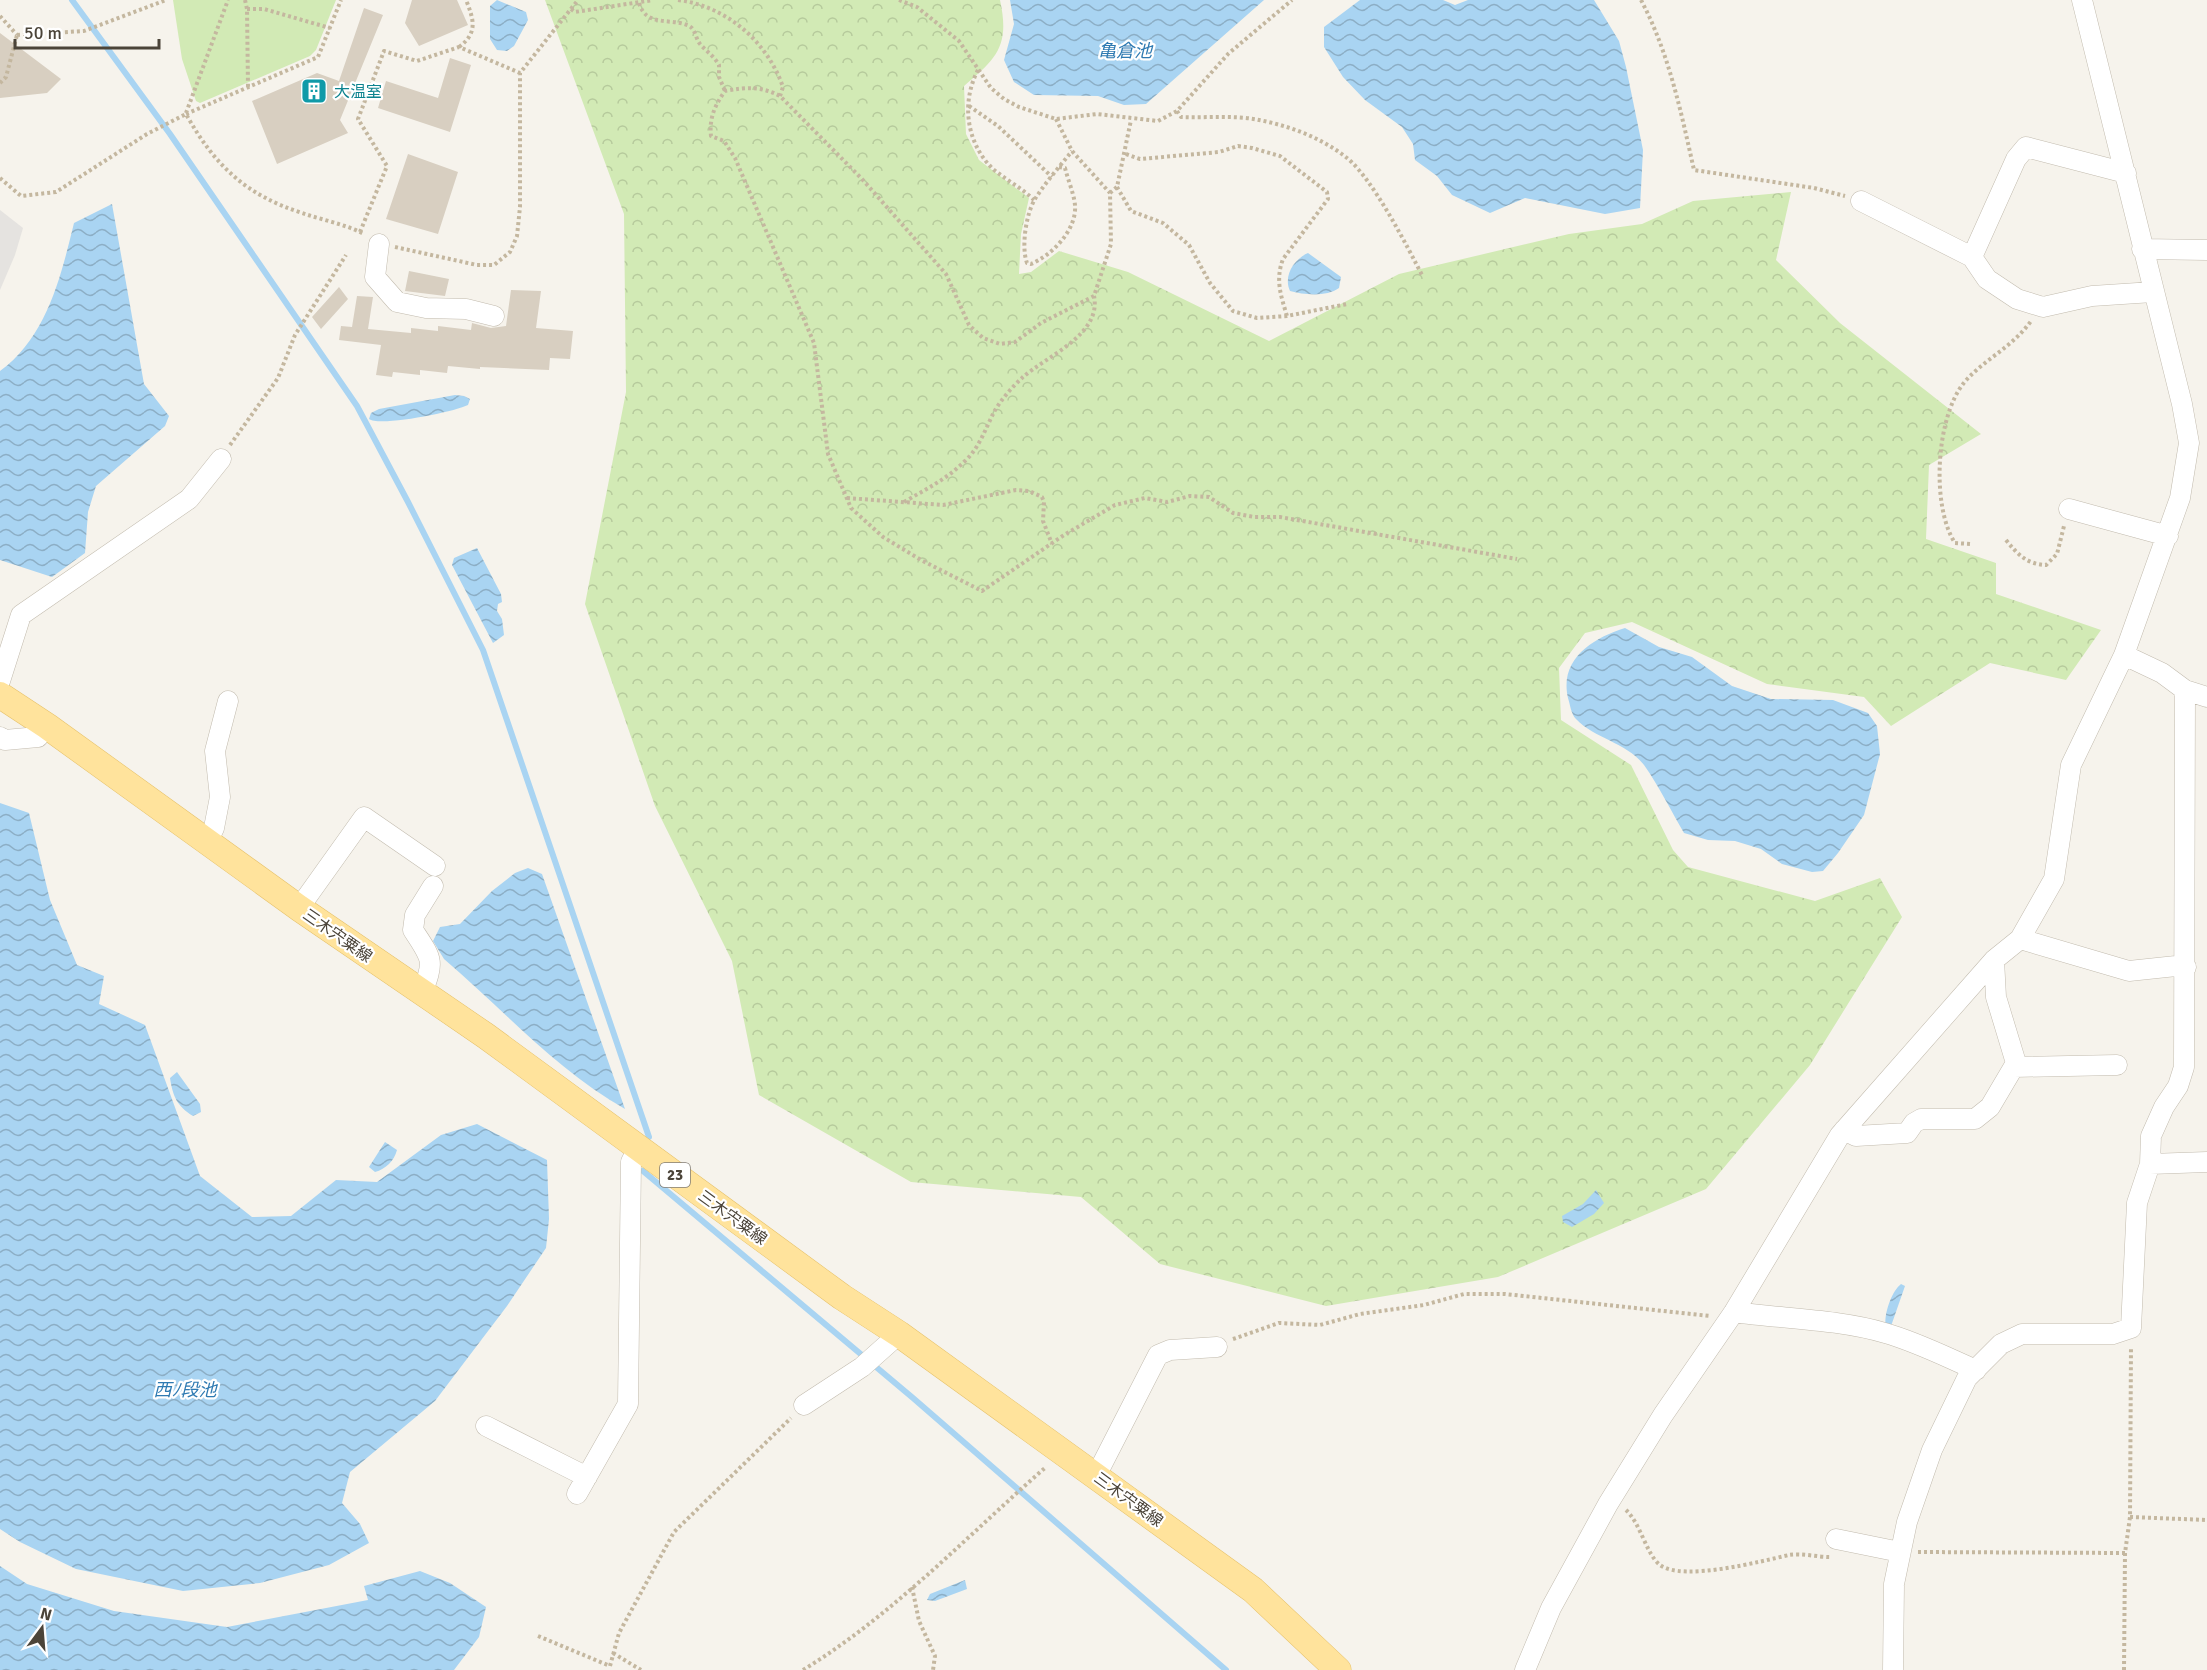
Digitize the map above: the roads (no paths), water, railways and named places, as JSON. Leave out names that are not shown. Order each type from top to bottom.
[{"type":"main road","name":"三木宍粟線","points":[[0,695],[422,993],[842,1297],[899,1334],[1060,1449],[1253,1590],[1338,1670]]},
{"type":"street","points":[[1525,1670],[1551,1608],[1610,1500],[1663,1415],[1730,1317],[1844,1130],[1994,960],[2020,939],[2054,879],[2071,765],[2124,655],[2168,536],[2186,475],[2189,443],[2182,404],[2082,0]]},
{"type":"street","points":[[1972,257],[2016,159],[2026,147],[2126,173]]},
{"type":"street","points":[[1861,201],[1972,257],[1988,279],[2017,299],[2043,307],[2092,296],[2153,292]]},
{"type":"street","points":[[379,244],[375,277],[397,302],[426,308],[466,309],[494,316]]},
{"type":"street","points":[[2142,249],[2207,250]]},
{"type":"street","points":[[0,681],[21,615],[189,499],[221,459]]},
{"type":"street","points":[[2069,509],[2168,536]]},
{"type":"street","points":[[2124,655],[2162,673],[2185,690],[2207,697]]},
{"type":"street","points":[[1893,1670],[1894,1584],[1906,1522],[1932,1450],[1967,1378],[2001,1344],[2022,1334],[2113,1334],[2131,1328],[2137,1203],[2150,1164],[2151,1136],[2164,1107],[2178,1086],[2184,1067],[2185,690]]},
{"type":"street","points":[[207,842],[214,828],[220,796],[215,751],[228,701]]},
{"type":"street","points":[[0,737],[6,740],[38,737],[47,726]]},
{"type":"street","points":[[299,908],[364,817],[435,866]]},
{"type":"street","points":[[422,993],[431,969],[429,954],[412,930],[416,915],[433,886]]},
{"type":"street","points":[[2020,939],[2129,971],[2176,966],[2186,968]]},
{"type":"street","points":[[1844,1130],[1856,1136],[1907,1133],[1914,1123],[1921,1119],[1975,1119],[1990,1107],[2016,1063],[1996,997],[1994,960]]},
{"type":"street","points":[[2014,1067],[2117,1065]]},
{"type":"street","points":[[486,1426],[582,1486],[628,1404],[631,1162],[638,1148]]},
{"type":"street","points":[[2150,1164],[2207,1162]]},
{"type":"street","points":[[1730,1317],[1856,1326],[1935,1350],[1976,1370]]},
{"type":"street","points":[[804,1405],[862,1367],[899,1334]]},
{"type":"street","points":[[1096,1476],[1158,1355],[1170,1350],[1217,1347]]},
{"type":"street","points":[[1835,1548],[1900,1552]]},
{"type":"water","points":[[497,0],[526,12],[528,20],[514,46],[507,51],[497,50],[490,39],[490,6]]},
{"type":"water","name":"亀倉池","points":[[1010,0],[1264,0],[1146,104],[1124,105],[1098,96],[1034,95],[1014,82],[1004,60],[1014,24]]},
{"type":"water","points":[[1360,0],[1443,0],[1455,5],[1468,0],[1594,0],[1619,41],[1626,67],[1643,150],[1640,208],[1605,214],[1525,198],[1490,213],[1452,195],[1437,176],[1415,160],[1413,144],[1402,127],[1365,100],[1343,77],[1324,47],[1324,27]]},
{"type":"water","points":[[112,204],[144,384],[169,416],[165,426],[96,486],[88,512],[85,553],[52,577],[0,560],[0,371],[30,341],[41,323],[64,264],[74,223]]},
{"type":"water","points":[[1308,253],[1341,277],[1339,288],[1328,293],[1315,294],[1290,291],[1288,280],[1291,269],[1298,259]]},
{"type":"water","points":[[455,395],[470,399],[468,405],[433,415],[401,420],[369,419],[371,413],[379,409]]},
{"type":"water","points":[[477,548],[501,594],[502,602],[498,604],[497,611],[502,619],[504,635],[493,643],[452,565],[454,558]]},
{"type":"water","points":[[1625,628],[1659,647],[1692,657],[1732,686],[1771,699],[1833,700],[1868,713],[1877,726],[1880,754],[1864,815],[1823,871],[1812,872],[1782,864],[1761,849],[1735,841],[1708,840],[1684,833],[1655,781],[1637,757],[1576,719],[1568,698],[1567,684],[1574,661],[1591,644]]},
{"type":"water","name":"西ﾉ段池","points":[[0,803],[29,813],[50,900],[77,965],[104,976],[99,1004],[145,1025],[200,1176],[252,1217],[291,1216],[336,1180],[377,1182],[441,1135],[477,1124],[547,1160],[549,1219],[546,1248],[507,1306],[435,1401],[350,1472],[342,1503],[360,1524],[369,1543],[329,1565],[260,1583],[183,1591],[76,1569],[20,1542],[0,1529]]},
{"type":"water","points":[[528,868],[542,874],[625,1109],[553,1058],[444,959],[433,941],[440,927],[460,924],[492,891],[515,873]]},
{"type":"water","points":[[177,1072],[200,1104],[201,1112],[193,1116],[179,1105],[174,1096],[170,1078]]},
{"type":"water","points":[[385,1142],[397,1150],[389,1164],[375,1172],[369,1167]]},
{"type":"water","points":[[1596,1190],[1604,1203],[1594,1214],[1572,1227],[1563,1222],[1562,1216],[1583,1204]]},
{"type":"water","points":[[1901,1284],[1905,1286],[1890,1329],[1886,1329],[1889,1305]]},
{"type":"water","points":[[0,1566],[27,1584],[114,1611],[227,1627],[368,1600],[364,1586],[420,1571],[450,1583],[486,1607],[479,1637],[454,1670],[0,1670]]},
{"type":"water","points":[[965,1580],[967,1589],[935,1601],[927,1600],[930,1594]]},
{"type":"waterway","points":[[72,0],[170,134],[357,406],[408,502],[483,650],[649,1137]]},
{"type":"waterway","points":[[643,1171],[913,1398],[1226,1670]]},
{"type":"place","name":"大温室","points":[[314,91]]}]
